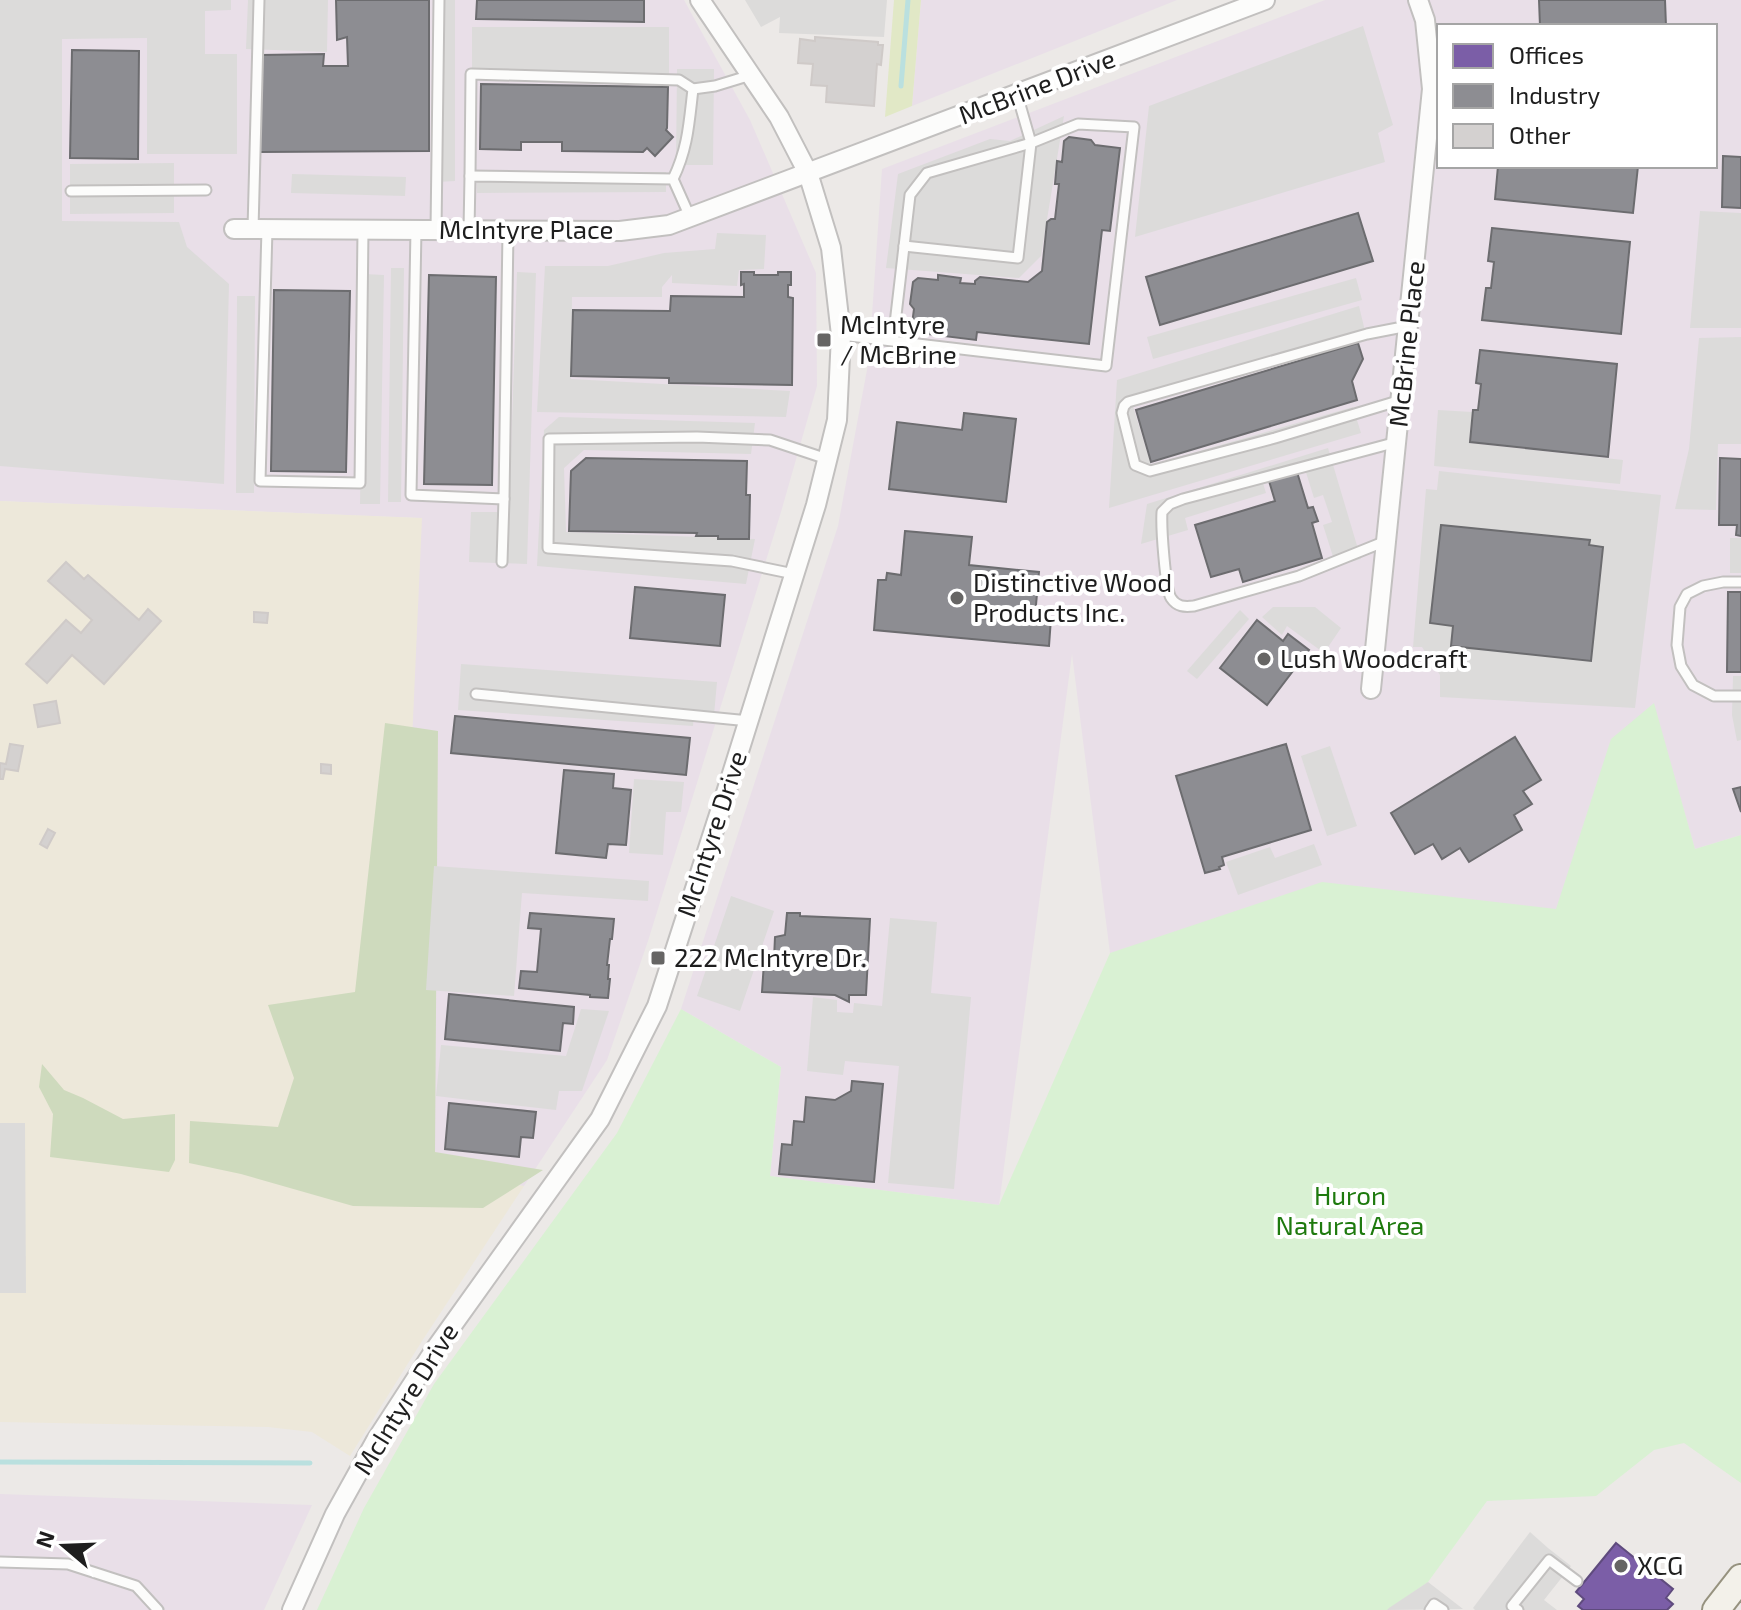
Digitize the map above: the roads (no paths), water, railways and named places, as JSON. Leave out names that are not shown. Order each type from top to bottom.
[{"type":"street","name":"McIntyre Drive","points":[[292,1610],[335,1514],[375,1442],[436,1348],[600,1119],[657,1006],[816,505],[837,420],[841,335],[831,248],[808,173],[779,117],[700,0]]},
{"type":"street","name":"McBrine Drive","points":[[808,173],[1265,0]]},
{"type":"street","name":"McBrine Place","points":[[1371,689],[1432,89],[1425,20],[1418,0]]},
{"type":"street","name":"McIntyre Place","points":[[251,229],[620,231],[669,225],[808,173]]},
{"type":"street","points":[[1716,1610],[1741,1578]]},
{"type":"lane","points":[[259,0],[251,229],[260,481],[360,483],[363,230]]},
{"type":"lane","points":[[436,230],[439,0]]},
{"type":"lane","points":[[469,230],[471,74],[679,80],[693,89],[751,75]]},
{"type":"lane","points":[[690,217],[673,179],[686,145],[693,89]]},
{"type":"lane","points":[[904,246],[1018,258],[1031,143],[1017,94]]},
{"type":"lane","points":[[841,335],[1106,366],[1134,127],[1078,124],[1031,143],[927,173],[910,195],[893,341]]},
{"type":"lane","points":[[470,176],[673,179]]},
{"type":"lane","points":[[71,191],[206,190]]},
{"type":"lane","points":[[416,230],[411,495],[504,499]]},
{"type":"lane","points":[[502,562],[508,231]]},
{"type":"lane","points":[[1401,400],[1150,471],[1135,465],[1122,413],[1128,402],[1367,334],[1408,326]]},
{"type":"lane","points":[[794,574],[732,561],[548,548],[549,439],[697,437],[770,440],[827,459]]},
{"type":"lane","points":[[1386,541],[1299,576],[1184,607],[1169,595],[1162,512],[1170,504],[1183,499],[1397,442]]},
{"type":"lane","points":[[1741,582],[1703,586],[1687,594],[1680,607],[1677,645],[1681,666],[1693,685],[1714,696],[1741,696]]},
{"type":"lane","points":[[476,694],[749,721]]},
{"type":"lane","points":[[1518,1610],[1512,1606],[1549,1560],[1577,1581]]},
{"type":"lane","points":[[0,1562],[68,1564],[136,1586],[158,1610]]},
{"type":"lane","points":[[1430,1610],[1434,1604],[1443,1610]]},
{"type":"waterway","points":[[901,86],[908,0]]},
{"type":"waterway","points":[[0,1462],[310,1463]]},
{"type":"place","name":"McIntyre / McBrine","points":[[824,340]]},
{"type":"place","name":"Distinctive Wood Products Inc.","points":[[957,598]]},
{"type":"place","name":"Lush Woodcraft","points":[[1264,659]]},
{"type":"place","name":"222 McIntyre Dr.","points":[[658,958]]},
{"type":"place","name":"XCG","points":[[1621,1566]]},
{"type":"park label","name":"Huron Natural Area","points":[[1350,1211]]}]
